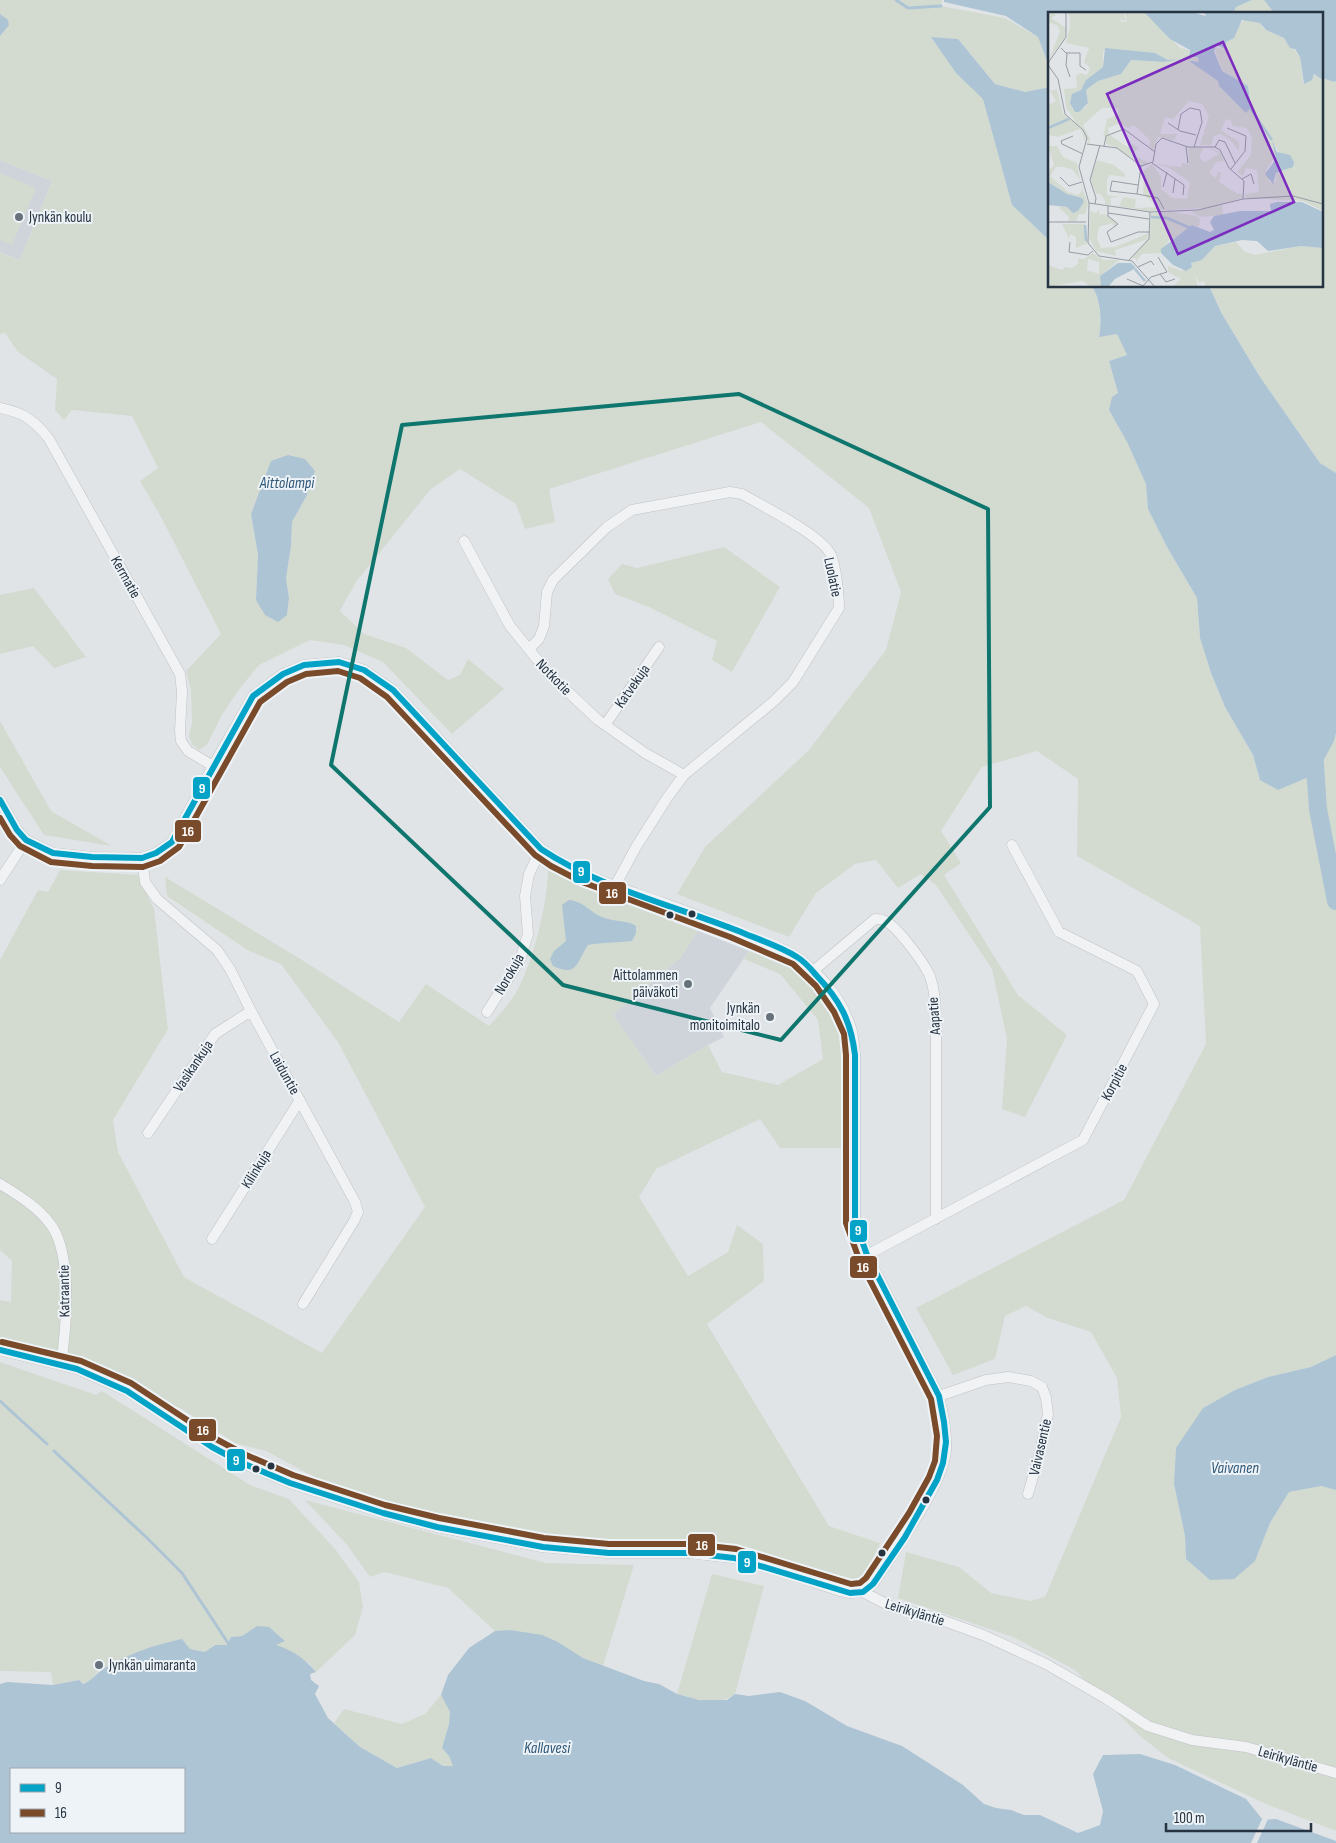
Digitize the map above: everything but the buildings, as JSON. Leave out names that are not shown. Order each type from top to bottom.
[{"type":"street","name":"Kermatie","points":[[0,408],[18,412],[36,423],[49,439],[180,674],[182,692],[181,741],[188,751],[213,766]]},
{"type":"street","name":"Luolatie","points":[[529,649],[539,638],[544,626],[547,592],[553,580],[607,527],[632,510],[730,492],[742,494],[823,544],[831,555],[839,596],[839,608],[793,682],[773,702],[684,775],[636,847],[615,886]]},
{"type":"street","name":"Notkotie","points":[[464,541],[510,626],[548,673],[605,725],[645,753],[684,775]]},
{"type":"street","name":"Katvekuja","points":[[605,725],[659,647]]},
{"type":"street","points":[[0,800],[17,830],[26,840],[53,853],[92,858],[142,858],[156,854],[172,842],[253,696],[283,674],[304,665],[339,662],[364,670],[393,690],[541,849],[558,862],[798,957],[834,994],[845,1010],[852,1030],[855,1055],[855,1221],[867,1255],[939,1396],[945,1420],[946,1451],[938,1477],[926,1501],[874,1584],[863,1592]]},
{"type":"street","points":[[0,880],[26,840]]},
{"type":"street","name":"Korpitie","points":[[867,1255],[1083,1140],[1154,1004],[1138,971],[1059,932],[1012,845]]},
{"type":"street","name":"Norokuja","points":[[487,1012],[520,960],[528,934],[525,896],[529,874],[541,849]]},
{"type":"street","name":"Laiduntie","points":[[142,858],[146,882],[158,899],[216,950],[230,969],[355,1202],[358,1212],[354,1221],[303,1304]]},
{"type":"street","name":"Aapatie","points":[[813,971],[875,919],[882,919],[888,922],[910,945],[929,973],[935,1000],[936,1026],[936,1219]]},
{"type":"street","name":"Vasikankuja","points":[[148,1133],[215,1034],[251,1011]]},
{"type":"street","name":"Kilinkuja","points":[[212,1239],[300,1100]]},
{"type":"street","name":"Katraantie","points":[[0,1184],[30,1202],[51,1225],[59,1240],[66,1273],[64,1343],[61,1366]]},
{"type":"street","name":"Leirikyläntie","points":[[0,1350],[76,1370],[127,1391],[212,1447],[240,1462],[290,1482],[383,1513],[437,1527],[543,1547],[609,1553],[690,1553],[734,1558],[850,1593],[863,1592],[892,1607],[932,1617],[983,1635],[1031,1657],[1105,1698],[1148,1726],[1192,1740],[1246,1747],[1336,1773]]},
{"type":"street","name":"Vaivasentie","points":[[939,1396],[986,1380],[1008,1377],[1031,1381],[1042,1387],[1046,1398],[1048,1414],[1028,1494]]},
{"type":"highlighted area","points":[[739,394],[988,509],[990,807],[781,1040],[563,985],[331,765],[402,425]]},
{"type":"shaded area","points":[[0,0],[942,0],[941,6],[1005,18],[1038,37],[1048,64],[1048,87],[1025,92],[995,84],[958,39],[931,37],[956,73],[983,98],[1012,205],[1048,239],[1048,288],[1093,288],[1100,310],[1099,336],[1117,334],[1127,355],[1109,361],[1118,394],[1109,410],[1127,442],[1146,484],[1148,509],[1167,547],[1197,598],[1200,638],[1211,673],[1225,707],[1253,755],[1260,780],[1334,741],[1336,733],[1336,1355],[1311,1367],[1268,1377],[1235,1390],[1203,1408],[1174,1484],[1185,1536],[1186,1559],[1255,1561],[1270,1523],[1289,1492],[1321,1486],[1336,1490],[1336,1831],[1266,1804],[1168,1758],[1139,1735],[1075,1670],[1013,1637],[898,1598],[906,1552],[959,1567],[991,1593],[1030,1601],[1045,1597],[1121,1417],[1117,1378],[1091,1332],[1048,1318],[1026,1306],[1005,1316],[995,1359],[953,1375],[916,1308],[1124,1200],[1206,1044],[1200,926],[1077,856],[1078,779],[1037,751],[982,767],[941,831],[961,863],[944,875],[1018,995],[1067,1035],[1025,1117],[1002,1109],[1007,1039],[992,969],[936,885],[921,874],[898,888],[876,860],[855,864],[816,893],[789,937],[677,894],[705,847],[808,751],[886,650],[901,592],[869,508],[761,422],[549,489],[555,522],[525,529],[516,504],[460,469],[430,490],[356,582],[340,611],[364,634],[406,648],[448,680],[460,675],[468,659],[504,689],[452,734],[383,662],[344,645],[310,640],[259,665],[223,713],[207,745],[199,750],[192,744],[189,736],[192,723],[191,690],[186,671],[221,634],[162,519],[140,481],[158,468],[132,416],[72,410],[64,420],[55,410],[57,379],[18,352],[5,333],[0,334],[0,252],[20,260],[52,181],[0,160]],"holes":[[[271,461],[307,495],[292,522],[291,546],[286,578],[289,598],[287,615],[256,600],[258,555],[251,514]]]},
{"type":"shaded area","points":[[1252,0],[1264,0],[1273,12],[1234,12],[1236,7]]},
{"type":"shaded area","points":[[1324,79],[1336,81],[1336,473],[1320,463],[1260,377],[1222,314],[1210,288],[1324,288]]},
{"type":"shaded area","name":"Jynkän koulu","points":[[0,160],[52,181],[20,260],[0,252]]},
{"type":"shaded area","points":[[0,173],[36,188],[12,245],[0,240]]},
{"type":"shaded area","points":[[724,547],[780,587],[732,672],[712,660],[717,641],[649,607],[615,594],[608,579],[622,564],[637,568]]},
{"type":"shaded area","points":[[34,588],[86,657],[54,668],[33,646],[0,654],[0,595]]},
{"type":"shaded area","points":[[0,721],[51,811],[112,846],[44,835],[0,767]]},
{"type":"shaded area","points":[[548,861],[673,914],[673,922],[698,931],[681,957],[613,1015],[656,1076],[708,1045],[722,1072],[778,1085],[823,1059],[818,1020],[780,974],[744,959],[752,947],[784,959],[812,980],[830,1008],[844,1041],[844,1148],[780,1148],[760,1119],[656,1169],[639,1197],[688,1276],[728,1252],[737,1225],[763,1244],[764,1281],[707,1324],[829,1526],[880,1543],[865,1578],[850,1583],[750,1553],[664,1540],[638,1543],[583,1542],[473,1525],[335,1488],[266,1451],[235,1443],[182,1409],[0,1346],[0,1300],[11,1302],[12,1261],[0,1250],[0,960],[38,890],[48,892],[60,870],[138,875],[154,909],[168,1029],[113,1120],[118,1152],[184,1277],[322,1353],[425,1207],[338,1042],[281,964],[249,951],[167,896],[165,877],[307,963],[399,1022],[426,984],[489,1026],[512,999],[533,952],[543,913]]},
{"type":"shaded area","name":"Aittolammen päiväkoti","points":[[698,931],[749,951],[710,1008],[724,1037],[656,1076],[613,1015],[681,957]]},
{"type":"shaded area","points":[[0,1362],[96,1395],[102,1391],[250,1485],[289,1499],[336,1550],[359,1582],[363,1607],[355,1635],[316,1672],[309,1663],[275,1645],[285,1641],[257,1626],[242,1636],[231,1637],[227,1645],[215,1645],[205,1652],[190,1649],[98,1671],[91,1681],[83,1684],[79,1680],[53,1685],[51,1672],[0,1671]]},
{"type":"shaded area","points":[[305,1500],[546,1563],[634,1565],[603,1666],[583,1658],[558,1642],[510,1630],[495,1631],[448,1588],[385,1572],[370,1577],[347,1545]]},
{"type":"shaded area","points":[[712,1574],[764,1586],[735,1694],[721,1700],[706,1701],[677,1694]]},
{"type":"shaded area","points":[[441,1695],[450,1712],[449,1724],[442,1748],[449,1756],[453,1766],[443,1766],[431,1758],[397,1768],[360,1747],[334,1723],[344,1709],[402,1724],[425,1714]]},
{"type":"water","points":[[944,0],[1252,0],[1236,7],[1234,12],[1048,12],[1048,64],[1038,37],[1006,16],[944,2]]},
{"type":"water","points":[[1264,0],[1336,0],[1336,81],[1324,79],[1324,12],[1273,12]]},
{"type":"water","points":[[0,14],[8,20],[9,25],[0,36]]},
{"type":"water","points":[[931,37],[958,39],[995,84],[1025,92],[1048,87],[1048,239],[1012,205],[983,99],[956,73]]},
{"type":"water","points":[[1093,288],[1210,288],[1222,314],[1260,377],[1320,463],[1336,473],[1336,733],[1334,741],[1316,774],[1278,790],[1260,780],[1253,755],[1225,707],[1211,673],[1200,638],[1197,598],[1167,547],[1148,509],[1146,484],[1127,442],[1109,410],[1112,397],[1118,393],[1109,361],[1127,355],[1117,334],[1099,337],[1100,311]]},
{"type":"water","name":"Aittolampi","points":[[288,455],[305,459],[315,471],[307,495],[292,522],[291,546],[286,578],[289,598],[287,615],[278,622],[265,615],[256,600],[258,555],[251,514],[271,461]]},
{"type":"water","points":[[569,900],[579,903],[600,916],[636,926],[636,933],[632,941],[588,945],[579,962],[572,969],[567,970],[553,966],[550,959],[554,951],[566,941],[562,905]]},
{"type":"water","name":"Vaivanen","points":[[1336,1355],[1336,1490],[1321,1486],[1289,1492],[1270,1523],[1255,1561],[1234,1579],[1210,1580],[1186,1559],[1185,1536],[1174,1484],[1176,1448],[1203,1408],[1235,1390],[1268,1377],[1311,1367]]},
{"type":"water","name":"Kallavesi","points":[[257,1626],[269,1627],[285,1641],[276,1645],[298,1656],[316,1672],[310,1674],[311,1680],[319,1686],[315,1694],[328,1718],[360,1747],[397,1768],[431,1758],[443,1766],[453,1766],[449,1756],[442,1748],[449,1724],[450,1712],[441,1695],[448,1675],[469,1648],[495,1631],[510,1630],[542,1635],[558,1642],[583,1658],[644,1681],[659,1684],[677,1694],[699,1700],[727,1700],[735,1694],[749,1696],[780,1692],[805,1701],[847,1726],[902,1746],[963,1785],[984,1804],[1024,1815],[1040,1815],[1078,1833],[1100,1825],[1103,1811],[1093,1774],[1103,1755],[1140,1754],[1175,1765],[1246,1799],[1263,1820],[1276,1819],[1336,1841],[1336,1843],[0,1843],[0,1684],[7,1682],[53,1685],[79,1680],[83,1684],[115,1662],[151,1647],[182,1639],[190,1649],[205,1652],[215,1645],[227,1645],[231,1637],[242,1636]]},
{"type":"pier","points":[[1263,1817],[1269,1817],[1257,1843],[1251,1843]]},
{"type":"waterway","points":[[896,0],[908,8],[941,6]]},
{"type":"waterway","points":[[1314,751],[1318,809],[1336,901]]},
{"type":"waterway","points":[[0,1401],[47,1444]]},
{"type":"waterway","points":[[54,1451],[182,1573],[228,1643]]},
{"type":"transit line","name":"9","points":[[0,800],[17,830],[26,840],[53,853],[92,857],[142,858],[156,853],[172,842],[253,696],[283,674],[304,665],[339,662],[364,670],[393,690],[541,849],[564,863],[613,886],[777,946],[800,959],[832,993],[843,1012],[851,1032],[855,1055],[855,1221],[867,1255],[939,1396],[946,1442],[943,1463],[937,1480],[905,1537],[873,1584],[863,1592],[850,1593],[734,1558],[690,1553],[609,1553],[543,1547],[437,1527],[383,1513],[290,1483],[240,1462],[212,1447],[127,1391],[77,1369],[0,1350]]},
{"type":"transit line","name":"16","points":[[0,818],[10,835],[20,846],[51,862],[92,866],[143,867],[160,861],[179,847],[260,702],[287,682],[306,674],[338,671],[360,678],[387,697],[535,855],[551,866],[582,882],[730,937],[793,964],[816,986],[834,1012],[844,1034],[846,1055],[846,1223],[859,1259],[931,1399],[937,1436],[935,1461],[929,1477],[909,1513],[866,1578],[860,1583],[851,1584],[736,1549],[691,1544],[609,1544],[544,1538],[439,1518],[385,1505],[293,1475],[244,1454],[216,1439],[131,1383],[81,1361],[2,1342]]},
{"type":"place","name":"Jynkän koulu","points":[[19,217]]},
{"type":"place","name":"Aittolammen päiväkoti","points":[[688,984]]},
{"type":"place","name":"Jynkän monitoimitalo","points":[[770,1017]]},
{"type":"place","name":"Jynkän uimaranta","points":[[99,1665]]}]
